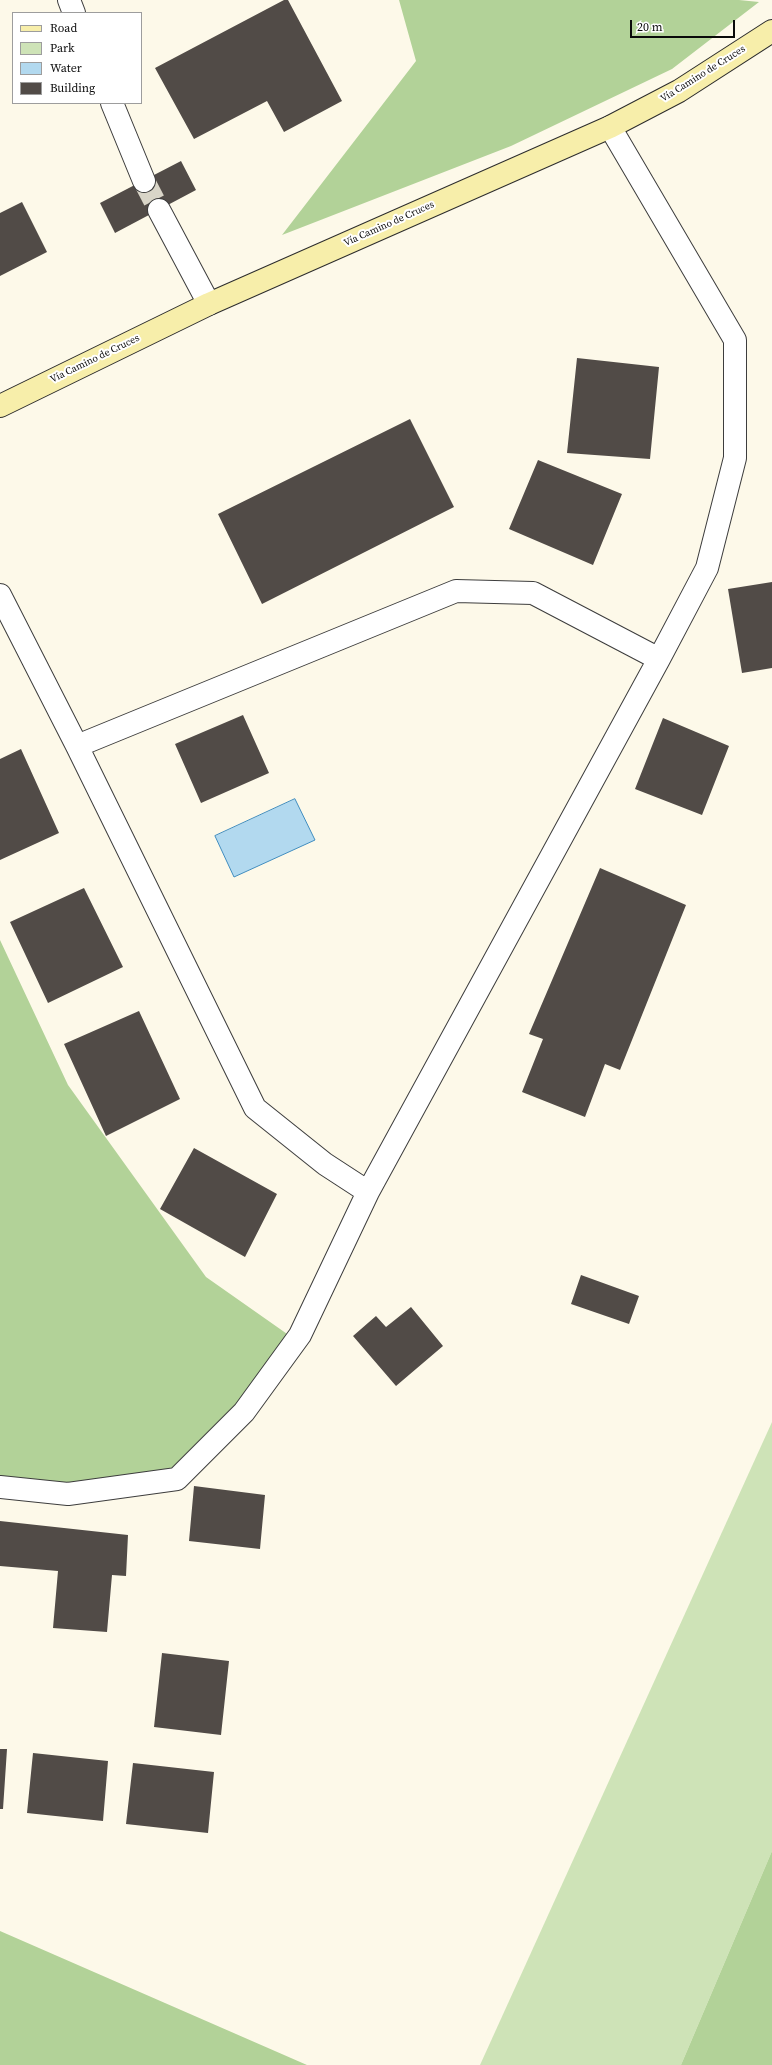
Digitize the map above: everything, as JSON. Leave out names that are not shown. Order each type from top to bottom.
[{"type":"street","points":[[69,0],[74,12]]},
{"type":"street","name":"Vía Camino de Cruces","points":[[0,406],[209,304],[610,126],[679,91],[772,31]]},
{"type":"street","points":[[112,104],[144,181]]},
{"type":"street","points":[[0,1487],[68,1494],[177,1479],[244,1412],[300,1335],[368,1192],[659,660],[707,568],[735,458],[735,340],[610,126]]},
{"type":"street","points":[[159,210],[209,304]]},
{"type":"street","points":[[77,746],[456,591],[533,593],[659,660]]},
{"type":"street","points":[[0,595],[77,746],[255,1108],[325,1164],[368,1192]]},
{"type":"green space","points":[[399,0],[739,0],[759,2],[672,69],[511,146],[282,235],[416,61]]},
{"type":"green space","points":[[0,940],[68,1085],[206,1277],[290,1336],[235,1411],[173,1470],[70,1485],[0,1478]]},
{"type":"green space","points":[[772,1422],[772,1851],[681,2065],[480,2065]]},
{"type":"green space","points":[[772,1851],[772,2065],[681,2065]]},
{"type":"green space","points":[[0,1931],[307,2065],[0,2065]]},
{"type":"water","points":[[295,799],[315,840],[234,877],[215,836]]},
{"type":"building","points":[[284,0],[288,0],[342,101],[284,132],[267,101],[194,139],[155,68]]},
{"type":"building","points":[[181,161],[196,190],[115,233],[100,203]]},
{"type":"building","points":[[22,202],[47,252],[0,276],[0,213]]},
{"type":"building","points":[[577,358],[659,367],[650,459],[567,453]]},
{"type":"building","points":[[410,419],[454,507],[262,604],[218,514]]},
{"type":"building","points":[[538,460],[622,494],[593,565],[509,529]]},
{"type":"building","points":[[772,582],[772,668],[742,673],[728,589]]},
{"type":"building","points":[[243,715],[269,773],[201,803],[175,744]]},
{"type":"building","points":[[663,718],[729,746],[702,815],[635,789]]},
{"type":"building","points":[[21,749],[59,833],[0,860],[0,759]]},
{"type":"building","points":[[600,868],[686,905],[620,1070],[605,1064],[585,1117],[522,1092],[543,1039],[529,1034]]},
{"type":"building","points":[[84,888],[123,967],[48,1003],[10,922]]},
{"type":"building","points":[[139,1011],[180,1099],[106,1136],[64,1044]]},
{"type":"building","points":[[194,1148],[277,1194],[245,1257],[160,1209]]},
{"type":"building","points":[[581,1275],[639,1296],[629,1324],[571,1304]]},
{"type":"building","points":[[411,1307],[443,1346],[396,1386],[353,1336],[376,1316],[386,1327]]},
{"type":"building","points":[[194,1486],[265,1495],[260,1549],[189,1541]]},
{"type":"building","points":[[0,1521],[128,1535],[126,1576],[112,1575],[107,1632],[53,1628],[58,1571],[0,1566]]},
{"type":"building","points":[[162,1653],[229,1661],[221,1735],[154,1727]]},
{"type":"building","points":[[0,1749],[7,1749],[3,1809],[0,1809]]},
{"type":"building","points":[[33,1753],[108,1761],[103,1821],[27,1813]]},
{"type":"building","points":[[133,1763],[214,1772],[208,1833],[126,1824]]},
{"type":"tunnel","points":[[144,181],[159,210]]}]
